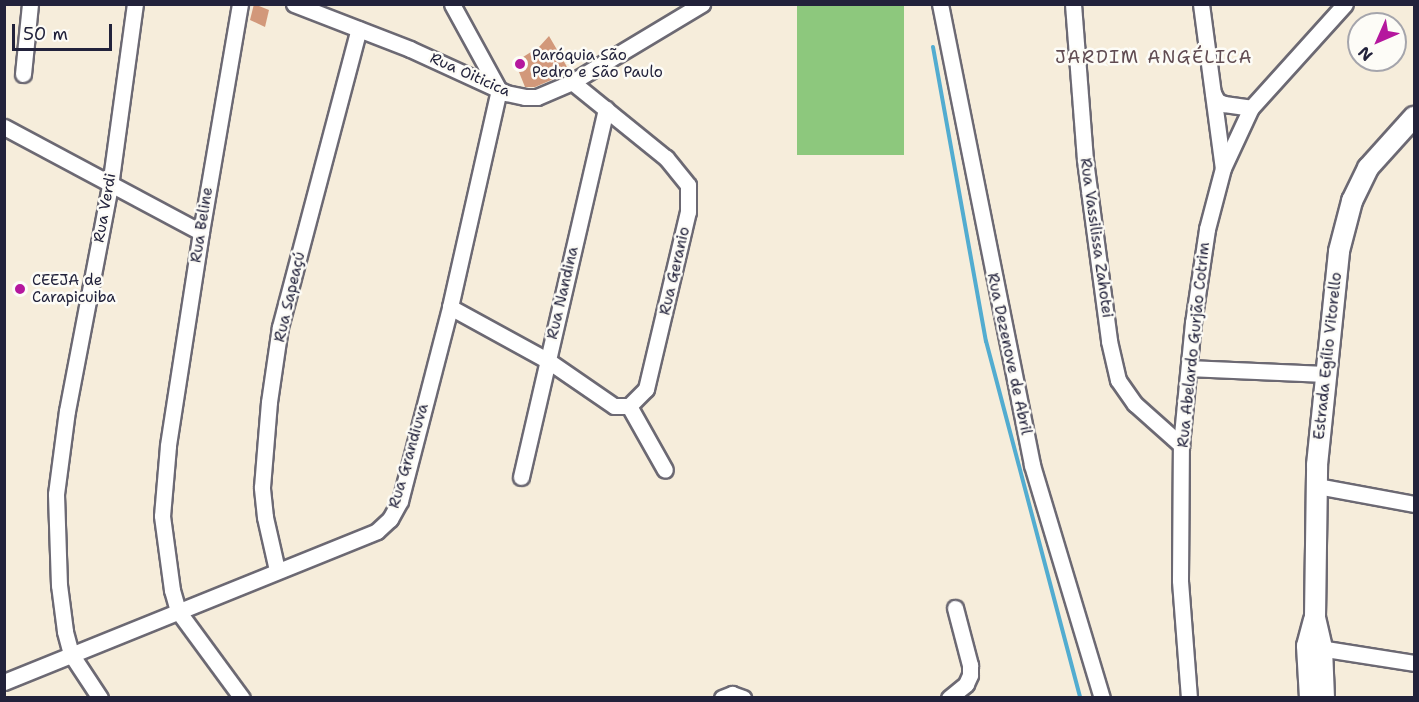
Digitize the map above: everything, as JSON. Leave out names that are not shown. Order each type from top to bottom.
[{"type":"street","points":[[23,74],[30,4]]},
{"type":"street","name":"Rua Verdi","points":[[71,654],[65,631],[59,585],[56,504],[67,411],[110,186],[135,4]]},
{"type":"street","name":"Rua Beline","points":[[178,611],[172,590],[162,516],[168,446],[201,232],[240,4]]},
{"type":"street","points":[[452,4],[499,90]]},
{"type":"street","name":"Rua Oiticica","points":[[297,5],[456,69],[499,90],[517,96],[537,98],[572,82],[702,4]]},
{"type":"street","name":"Rua Dezenove de Abril","points":[[940,4],[1032,465],[1102,698]]},
{"type":"street","name":"Rua Vassilissa Zahotei","points":[[1072,4],[1085,160],[1110,341],[1118,380],[1135,404],[1181,445]]},
{"type":"street","points":[[1201,4],[1223,168]]},
{"type":"street","name":"Rua Abelardo Gurjão Cotrim","points":[[1189,698],[1180,580],[1181,445],[1207,229],[1223,168],[1251,108],[1338,7]]},
{"type":"street","name":"Rua Sapeaçú","points":[[277,570],[265,517],[262,487],[269,402],[280,327],[359,30]]},
{"type":"street","name":"Rua Geranio","points":[[572,82],[666,158],[681,173],[690,193],[649,383],[642,396],[629,406]]},
{"type":"street","name":"Rua Grandiuva","points":[[4,682],[377,531],[390,519],[400,501],[450,307],[499,90]]},
{"type":"street","points":[[1213,93],[1217,101],[1224,104],[1251,108]]},
{"type":"street","name":"Rua Nandina","points":[[521,477],[606,110]]},
{"type":"street","name":"Estrada Egílio Vitorello","points":[[1310,698],[1315,617],[1317,486],[1324,374],[1339,251],[1347,217],[1368,168],[1407,134],[1414,117]]},
{"type":"street","points":[[4,128],[110,186],[201,232]]},
{"type":"street","points":[[450,307],[547,360],[606,401],[621,408],[629,406],[665,470]]},
{"type":"street","points":[[1189,368],[1324,374]]},
{"type":"street","points":[[1317,486],[1414,504]]},
{"type":"street","points":[[949,698],[966,684],[970,675],[970,665],[955,608]]},
{"type":"street","points":[[178,611],[243,698]]},
{"type":"street","points":[[1314,647],[1414,663]]},
{"type":"street","name":"Estrada Egílio Vitorello","points":[[1314,647],[1324,698]]},
{"type":"street","points":[[71,654],[100,698]]},
{"type":"street","points":[[722,698],[732,694],[743,698]]},
{"type":"green space","points":[[797,5],[904,5],[904,155],[797,155]]},
{"type":"building","points":[[254,4],[269,10],[265,27],[250,20]]},
{"type":"building","name":"Paróquia São Pedro e São Paulo","points":[[549,36],[570,72],[535,87],[525,87],[515,62],[539,47]]},
{"type":"waterway","points":[[933,47],[986,341],[1080,698]]},
{"type":"place","name":"Paróquia São Pedro e São Paulo","points":[[520,64]]},
{"type":"place","name":"CEEJA de Carapicuiba","points":[[20,289]]},
{"type":"district","name":"JARDIM ANGÉLICA","points":[[1154,57]]}]
